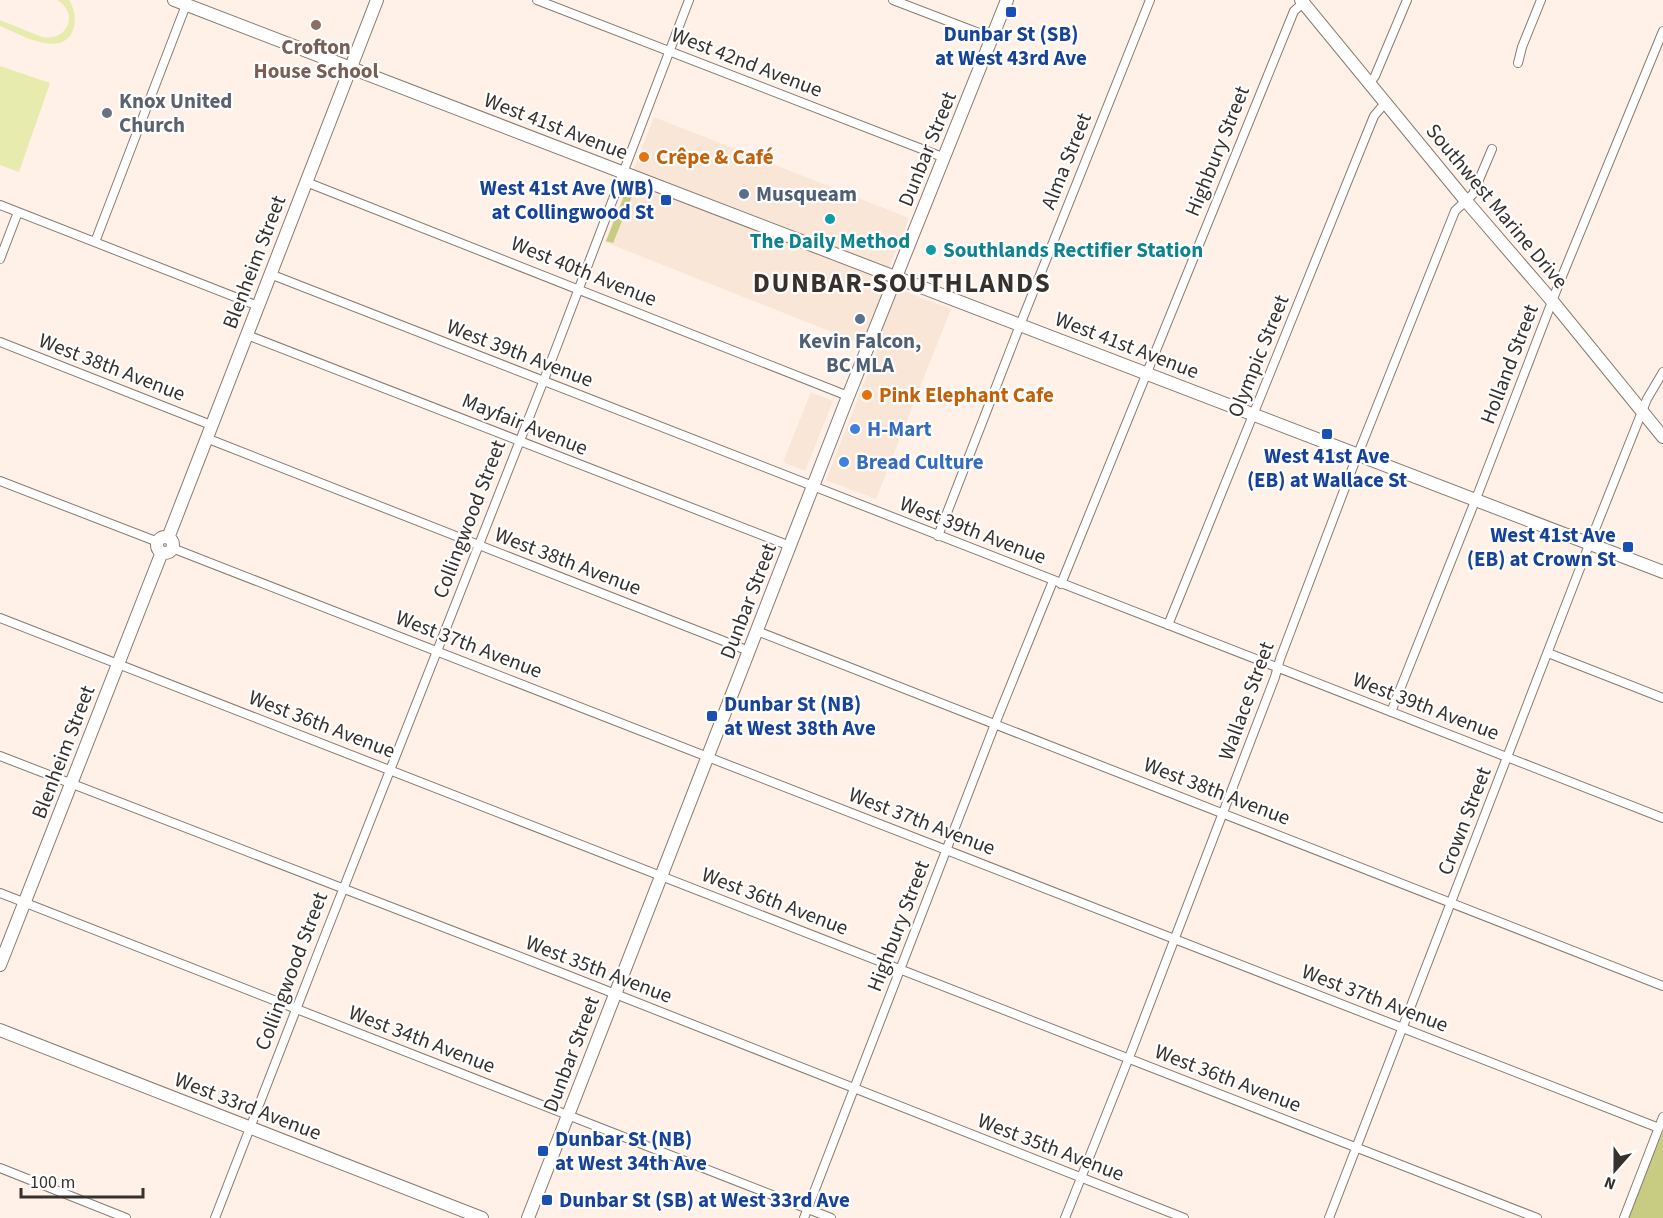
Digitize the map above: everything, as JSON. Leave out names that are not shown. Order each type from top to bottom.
[{"type":"main road","name":"West 41st Avenue","points":[[174,0],[1663,572]]},
{"type":"main road","name":"Blenheim Street","points":[[0,965],[377,0]]},
{"type":"main road","name":"Dunbar Street","points":[[528,1218],[848,396],[1007,0]]},
{"type":"main road","name":"Southwest Marine Drive","points":[[1302,2],[1663,437]]},
{"type":"main road","name":"West 33rd Avenue","points":[[0,1030],[482,1218]]},
{"type":"street","name":"West 42nd Avenue","points":[[537,0],[945,158]]},
{"type":"street","name":"Collingwood Street","points":[[215,1218],[543,381],[689,0]]},
{"type":"street","points":[[893,0],[992,38]]},
{"type":"street","name":"Alma Street","points":[[938,536],[1150,0]]},
{"type":"street","points":[[1370,83],[1407,0]]},
{"type":"street","points":[[1518,63],[1541,0]]},
{"type":"street","name":"Highbury Street","points":[[804,1218],[995,724],[1147,374],[1294,11],[1302,2]]},
{"type":"street","points":[[95,242],[186,5]]},
{"type":"street","name":"Holland Street","points":[[1391,712],[1552,302],[1663,31]]},
{"type":"street","name":"Olympic Street","points":[[1168,626],[1374,116],[1385,103]]},
{"type":"street","name":"Wallace Street","points":[[1065,1218],[1224,813],[1358,455],[1455,211],[1473,194],[1492,149]]},
{"type":"street","name":"West 40th Avenue","points":[[306,182],[848,396]]},
{"type":"street","points":[[0,205],[258,306]]},
{"type":"street","points":[[0,259],[18,212]]},
{"type":"street","name":"West 39th Avenue","points":[[270,274],[1663,818]]},
{"type":"street","name":"Mayfair Avenue","points":[[247,335],[790,546]]},
{"type":"street","name":"West 38th Avenue","points":[[0,342],[211,425]]},
{"type":"street","name":"Crown Street","points":[[1329,1218],[1589,544],[1642,413],[1663,372]]},
{"type":"street","name":"West 38th Avenue","points":[[206,438],[749,651]]},
{"type":"street","name":"West 37th Avenue","points":[[0,480],[1659,1128]]},
{"type":"street","name":"West 36th Avenue","points":[[0,618],[1537,1218]]},
{"type":"street","name":"West 38th Avenue","points":[[757,631],[1663,986]]},
{"type":"street","points":[[1548,653],[1663,698]]},
{"type":"street","name":"West 35th Avenue","points":[[0,756],[1184,1218]]},
{"type":"street","name":"West 34th Avenue","points":[[0,893],[831,1218]]},
{"type":"street","points":[[1624,1218],[1663,1117]]},
{"type":"street","points":[[0,1168],[126,1218]]},
{"type":"shaded area","points":[[654,117],[909,218],[883,283],[951,309],[876,499],[826,480],[877,350],[605,242]]},
{"type":"shaded area","points":[[811,392],[833,401],[805,471],[783,462]]},
{"type":"green space","points":[[57,0],[69,0],[75,16],[74,27],[69,37],[61,42],[52,44],[29,39],[0,26],[0,20],[42,37],[59,35],[68,25],[69,18],[64,5]]},
{"type":"green space","points":[[0,66],[50,83],[19,172],[0,165]]},
{"type":"green space","points":[[626,191],[633,194],[613,243],[606,241]]},
{"type":"green space","points":[[1663,1132],[1663,1218],[1627,1218]]},
{"type":"place","name":"Dunbar St (SB) at West 43rd Ave","points":[[1011,12]]},
{"type":"place","name":"Crofton House School","points":[[316,25]]},
{"type":"place","name":"Knox United Church","points":[[107,113]]},
{"type":"place","name":"Crêpe & Café","points":[[644,157]]},
{"type":"place","name":"Musqueam","points":[[744,194]]},
{"type":"place","name":"West 41st Ave (WB) at Collingwood St","points":[[666,200]]},
{"type":"place","name":"The Daily Method","points":[[830,219]]},
{"type":"place","name":"Southlands Rectifier Station","points":[[931,250]]},
{"type":"place","name":"Kevin Falcon, BC MLA","points":[[860,319]]},
{"type":"place","name":"Pink Elephant Cafe","points":[[867,395]]},
{"type":"place","name":"H-Mart","points":[[855,429]]},
{"type":"place","name":"West 41st Ave (EB) at Wallace St","points":[[1327,434]]},
{"type":"place","name":"Bread Culture","points":[[844,462]]},
{"type":"place","name":"West 41st Ave (EB) at Crown St","points":[[1628,547]]},
{"type":"place","name":"Dunbar St (NB) at West 38th Ave","points":[[712,716]]},
{"type":"place","name":"Dunbar St (NB) at West 34th Ave","points":[[543,1151]]},
{"type":"place","name":"Dunbar St (SB) at West 33rd Ave","points":[[547,1200]]},
{"type":"district","name":"DUNBAR-SOUTHLANDS","points":[[902,283]]}]
